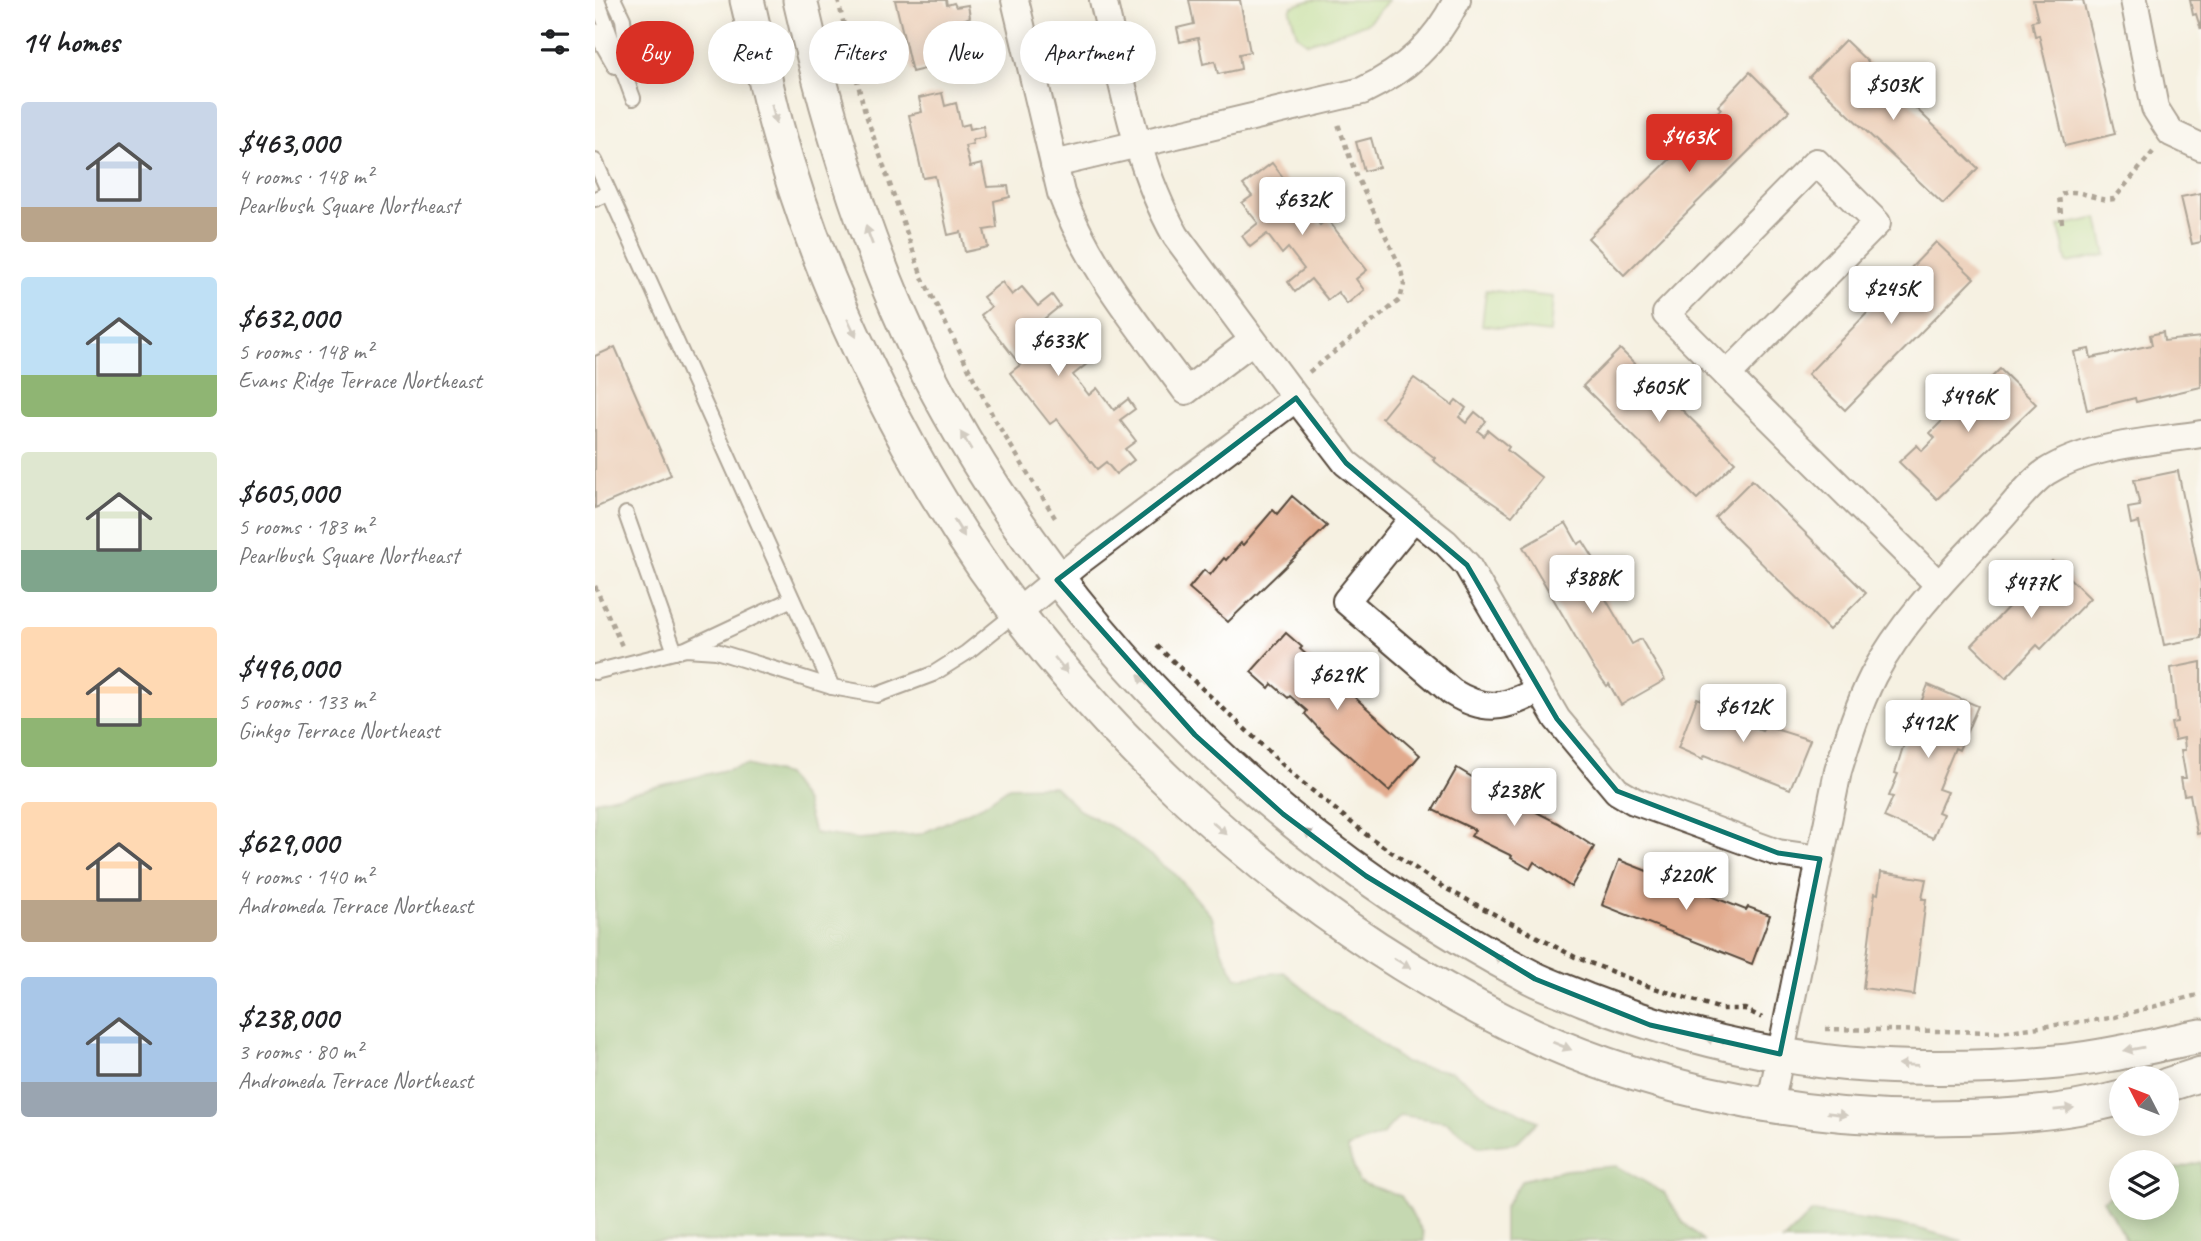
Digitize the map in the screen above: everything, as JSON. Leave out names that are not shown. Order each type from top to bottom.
[{"type":"street","points":[[747,0],[777,128],[805,213],[850,325],[927,477],[970,545],[1067,672],[1139,753],[1216,827],[1383,951],[1514,1026],[1595,1059],[1694,1089],[1770,1106],[1869,1118],[1975,1118],[2090,1107],[2109,1101]]},
{"type":"street","points":[[800,0],[841,159],[881,267],[947,411],[1057,580],[1126,663],[1195,734],[1283,814],[1366,876],[1535,979],[1650,1025],[1784,1039],[1828,1062],[1903,1065],[2059,1062],[2201,1036]]},
{"type":"street","points":[[1015,0],[1065,203],[1084,246],[1108,285],[1186,391],[1252,341]]},
{"type":"street","points":[[1103,0],[1138,144],[1160,209],[1175,236],[1346,463],[1446,543],[1467,565],[1557,719],[1617,791],[1634,801],[1778,853],[1820,859]]},
{"type":"street","points":[[1054,164],[1362,91],[1395,75],[1429,44],[1443,28],[1457,0]]},
{"type":"street","points":[[2134,0],[2155,108],[2171,133],[2201,147]]},
{"type":"street","points":[[1727,375],[1877,223],[1816,162],[1666,314],[1727,375],[1939,585]]},
{"type":"street","points":[[1019,611],[1293,393]]},
{"type":"street","points":[[1770,1106],[1838,771],[1853,720],[1874,674],[1895,641],[1939,585],[2045,473],[2077,458],[2109,449],[2201,434]]},
{"type":"street","points":[[1414,517],[1346,601],[1452,692],[1470,703],[1490,707],[1513,704],[1539,690]]},
{"type":"street","points":[[2179,1081],[2201,1074]]},
{"type":"lane","points":[[597,0],[633,98]]},
{"type":"lane","points":[[614,0],[623,19],[633,98]]},
{"type":"lane","points":[[595,31],[633,98]]},
{"type":"lane","points":[[595,49],[633,98]]},
{"type":"lane","points":[[595,161],[832,687]]},
{"type":"lane","points":[[595,199],[609,193]]},
{"type":"lane","points":[[626,514],[681,650]]},
{"type":"lane","points":[[595,672],[681,650],[792,599]]},
{"type":"lane","points":[[681,650],[716,651],[832,687],[877,695],[933,674],[967,653],[1019,611]]},
{"type":"path","points":[[838,0],[864,109],[922,277],[995,420],[1060,528]]},
{"type":"path","points":[[1293,393],[1400,300],[1404,284],[1399,266],[1351,163],[1331,99]]},
{"type":"path","points":[[2062,223],[2059,196],[2075,191],[2105,201],[2114,199],[2171,133]]},
{"type":"path","points":[[595,586],[619,643],[636,661]]},
{"type":"path","points":[[1151,640],[1298,779],[1368,836],[1443,887],[1503,922],[1575,957],[1721,1009],[1745,1009],[1784,1039],[1840,1028],[2000,1032],[2111,1018],[2201,994]]},
{"type":"highlighted area","points":[[1296,398],[1346,463],[1467,565],[1557,719],[1617,791],[1778,853],[1820,859],[1780,1054],[1650,1025],[1535,979],[1366,876],[1283,814],[1195,735],[1057,580]]},
{"type":"green space","points":[[1312,0],[1389,0],[1368,23],[1308,43],[1297,35],[1290,11],[1292,6]]},
{"type":"green space","points":[[2098,218],[2106,255],[2067,263],[2059,226]]},
{"type":"green space","points":[[1486,290],[1553,297],[1550,333],[1482,325]]},
{"type":"green space","points":[[746,765],[786,775],[805,802],[814,833],[858,839],[921,834],[983,805],[1009,787],[1054,786],[1079,810],[1116,829],[1176,875],[1212,917],[1221,949],[1237,978],[1284,972],[1329,1010],[1364,1031],[1405,1063],[1452,1072],[1491,1099],[1538,1121],[1516,1143],[1479,1147],[1447,1122],[1400,1115],[1382,1135],[1347,1148],[1359,1182],[1401,1196],[1423,1232],[1424,1241],[595,1241],[595,801]]},
{"type":"green space","points":[[2201,1162],[2201,1241],[2127,1241],[2115,1220],[2179,1220],[2179,1168]]},
{"type":"green space","points":[[1617,1166],[1664,1193],[1683,1222],[1703,1241],[1504,1241],[1504,1208],[1522,1180],[1566,1170]]},
{"type":"green space","points":[[2109,1197],[2109,1210],[2103,1200]]},
{"type":"green space","points":[[1812,1212],[1916,1228],[1963,1241],[1783,1241]]},
{"type":"building","points":[[895,0],[946,0],[947,5],[968,5],[970,17],[961,21],[923,21],[923,69],[912,72],[909,59],[909,21],[900,21]]},
{"type":"building","points":[[1189,0],[1240,0],[1250,52],[1239,54],[1241,69],[1218,74],[1215,61],[1203,64],[1198,38],[1180,42],[1177,28],[1194,24]]},
{"type":"building","points":[[2033,0],[2083,0],[2115,134],[2065,146],[2039,35],[2035,36],[2032,21],[2038,20]]},
{"type":"building","points":[[2190,0],[2201,0],[2201,30],[2196,14],[2193,15]]},
{"type":"building","points":[[1845,40],[1978,168],[1943,204],[1809,77]]},
{"type":"building","points":[[1750,72],[1789,111],[1624,275],[1588,238],[1689,141],[1686,139],[1705,120],[1707,122],[1721,109],[1718,106]]},
{"type":"building","points":[[942,93],[945,106],[956,103],[961,126],[969,124],[970,129],[983,126],[985,137],[972,140],[973,144],[965,146],[970,167],[982,164],[987,187],[1008,186],[1010,197],[994,201],[997,228],[984,230],[988,247],[965,252],[961,232],[948,235],[935,176],[923,178],[909,115],[922,112],[919,98]]},
{"type":"building","points":[[1371,138],[1379,167],[1364,171],[1356,142]]},
{"type":"building","points":[[1272,163],[1320,225],[1327,219],[1367,270],[1356,279],[1364,290],[1347,304],[1338,292],[1328,300],[1311,279],[1295,292],[1288,282],[1304,269],[1288,248],[1282,254],[1267,234],[1250,247],[1242,236],[1258,223],[1242,203],[1252,196],[1243,185]]},
{"type":"building","points":[[2201,193],[2201,242],[2192,244],[2181,197]]},
{"type":"building","points":[[1936,242],[1974,278],[1845,410],[1808,374]]},
{"type":"building","points":[[1002,282],[1012,295],[1022,287],[1038,306],[1052,295],[1060,306],[1044,319],[1058,337],[1050,344],[1066,366],[1081,354],[1088,363],[1073,375],[1089,395],[1097,388],[1114,410],[1128,399],[1135,409],[1120,420],[1136,441],[1125,449],[1134,460],[1116,474],[1106,462],[1097,469],[1057,419],[1050,424],[1010,373],[1020,365],[981,315],[991,307],[983,297]]},
{"type":"building","points":[[2163,332],[2164,341],[2201,337],[2201,387],[2136,402],[2135,398],[2087,410],[2074,352],[2089,349],[2091,358],[2152,345],[2150,335]]},
{"type":"building","points":[[615,347],[671,475],[595,508],[595,356]]},
{"type":"building","points":[[1620,349],[1735,462],[1697,499],[1583,386]]},
{"type":"building","points":[[2000,369],[2036,404],[1937,499],[1899,462],[1917,445],[1922,451],[1935,438],[1930,433],[1965,398],[1968,401]]},
{"type":"building","points":[[1414,378],[1452,405],[1456,400],[1466,408],[1459,417],[1466,423],[1475,412],[1486,421],[1478,431],[1484,436],[1488,430],[1509,447],[1507,450],[1542,478],[1512,516],[1453,476],[1433,460],[1435,458],[1382,418]]},
{"type":"building","points":[[2178,471],[2201,583],[2201,638],[2164,645],[2139,522],[2131,524],[2128,508],[2140,506],[2134,480]]},
{"type":"building","points":[[1752,480],[1866,593],[1829,630],[1715,517]]},
{"type":"building","points":[[1292,496],[1327,526],[1228,622],[1189,588],[1204,570],[1210,575],[1224,558],[1226,560],[1241,543],[1243,545],[1273,510],[1277,514]]},
{"type":"building","points":[[1566,523],[1578,544],[1583,541],[1596,562],[1587,567],[1632,644],[1641,639],[1665,680],[1621,705],[1609,684],[1607,686],[1593,667],[1523,547]]},
{"type":"building","points":[[2052,561],[2090,598],[2041,649],[2037,645],[2006,678],[1972,645]]},
{"type":"building","points":[[1286,633],[1302,647],[1300,649],[1420,755],[1389,791],[1321,731],[1305,714],[1307,711],[1290,696],[1288,698],[1272,684],[1269,688],[1251,672]]},
{"type":"building","points":[[2201,662],[2201,833],[2197,834],[2190,794],[2184,795],[2181,778],[2186,778],[2181,750],[2185,750],[2184,738],[2175,740],[2171,723],[2177,722],[2171,668]]},
{"type":"building","points":[[1928,685],[1978,706],[1959,750],[1955,748],[1938,789],[1947,792],[1938,812],[1943,814],[1933,838],[1884,817],[1893,797],[1889,796],[1898,774],[1895,773],[1902,750]]},
{"type":"building","points":[[1697,698],[1744,719],[1742,723],[1762,731],[1765,726],[1810,740],[1790,789],[1705,755],[1703,759],[1678,748]]},
{"type":"building","points":[[1457,768],[1477,780],[1478,777],[1497,788],[1495,791],[1558,823],[1594,847],[1571,887],[1534,862],[1530,869],[1511,858],[1512,856],[1471,836],[1475,830],[1433,810]]},
{"type":"building","points":[[1619,860],[1746,910],[1748,907],[1770,915],[1752,964],[1602,905]]},
{"type":"building","points":[[1881,872],[1926,879],[1914,995],[1863,988],[1875,893],[1878,894]]}]
